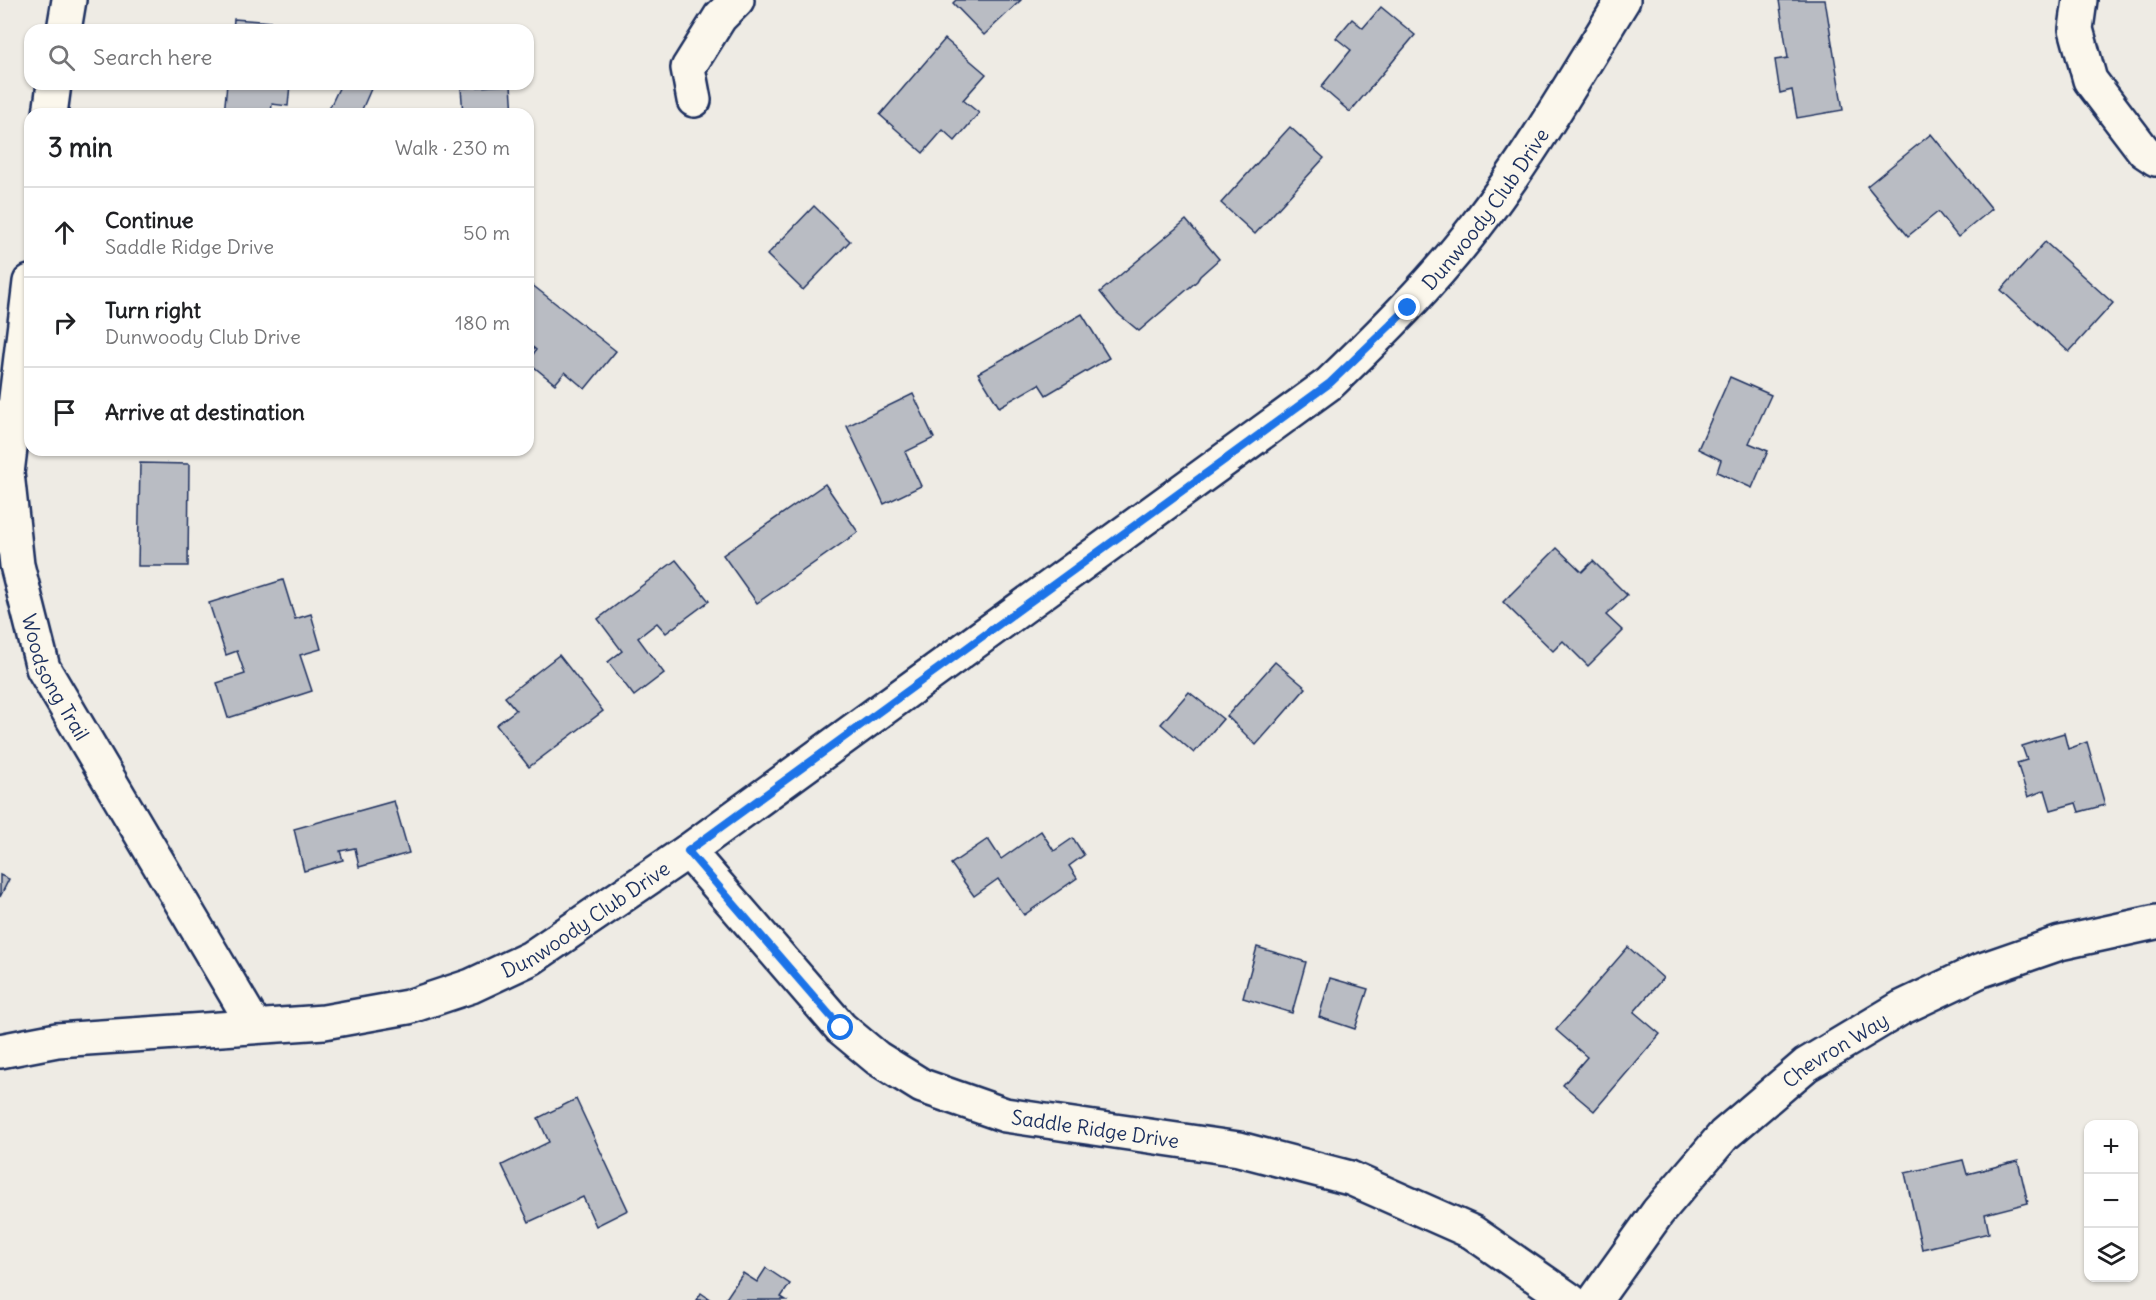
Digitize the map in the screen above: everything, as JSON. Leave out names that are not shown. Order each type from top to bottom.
[{"type":"street","points":[[65,24],[69,0]]},
{"type":"street","points":[[694,100],[688,68],[720,17],[737,0]]},
{"type":"street","name":"Dunwoody Club Drive","points":[[0,1050],[57,1040],[324,1022],[397,1009],[471,986],[531,958],[688,851],[1330,383],[1408,308],[1477,225],[1545,128],[1623,0]]},
{"type":"street","points":[[2080,0],[2076,29],[2090,80],[2144,151],[2156,159]]},
{"type":"street","points":[[51,108],[53,90]]},
{"type":"street","name":"Woodsong Trail","points":[[24,332],[7,473],[17,565],[43,668],[254,1025]]},
{"type":"street","name":"Saddle Ridge Drive","points":[[688,851],[841,1028],[877,1058],[922,1086],[1005,1115],[1239,1149],[1350,1178],[1472,1232],[1570,1300]]},
{"type":"street","name":"Chevron Way","points":[[1595,1300],[1658,1212],[1724,1135],[1806,1065],[1901,1008],[1979,971],[2060,943],[2156,922]]},
{"type":"building","points":[[956,0],[1021,0],[984,35],[953,3]]},
{"type":"building","points":[[1779,0],[1825,0],[1843,110],[1797,118],[1792,90],[1780,93],[1775,60],[1788,58]]},
{"type":"building","points":[[1381,7],[1415,35],[1350,112],[1321,87],[1351,50],[1336,38],[1352,19],[1363,28]]},
{"type":"building","points":[[234,19],[272,22],[272,24],[234,24]]},
{"type":"building","points":[[945,39],[986,74],[963,100],[979,113],[955,141],[943,130],[923,153],[880,115]]},
{"type":"building","points":[[226,90],[289,90],[288,106],[272,104],[272,108],[225,108]]},
{"type":"building","points":[[338,90],[371,90],[363,108],[329,108]]},
{"type":"building","points":[[461,90],[511,90],[513,108],[463,108]]},
{"type":"building","points":[[1290,127],[1324,158],[1255,234],[1221,203]]},
{"type":"building","points":[[1931,134],[1992,209],[1958,237],[1938,212],[1908,236],[1867,186]]},
{"type":"building","points":[[814,206],[850,241],[803,290],[767,255]]},
{"type":"building","points":[[1186,220],[1219,259],[1139,331],[1116,312],[1100,292]]},
{"type":"building","points":[[2045,242],[2113,303],[2069,352],[2001,290]]},
{"type":"building","points":[[534,286],[616,351],[585,389],[565,372],[555,384],[534,367],[536,350],[534,348]]},
{"type":"building","points":[[1082,314],[1109,358],[1046,395],[1039,384],[999,407],[978,373]]},
{"type":"building","points":[[1730,377],[1771,395],[1749,443],[1768,451],[1752,488],[1717,472],[1721,460],[1698,449]]},
{"type":"building","points":[[913,394],[934,438],[905,452],[921,486],[884,504],[847,426]]},
{"type":"building","points":[[140,463],[189,464],[188,566],[138,566]]},
{"type":"building","points":[[825,484],[858,532],[757,603],[723,555]]},
{"type":"building","points":[[1557,548],[1582,572],[1593,561],[1627,595],[1606,615],[1623,631],[1588,666],[1563,641],[1553,651],[1503,602]]},
{"type":"building","points":[[676,560],[709,601],[666,633],[657,623],[638,638],[664,673],[634,696],[608,662],[622,651],[598,619]]},
{"type":"building","points":[[283,580],[295,619],[311,614],[321,649],[300,655],[312,691],[228,718],[217,683],[245,674],[237,651],[226,655],[209,603]]},
{"type":"building","points":[[559,655],[603,711],[529,767],[496,725],[516,710],[505,697]]},
{"type":"building","points":[[1275,662],[1306,688],[1256,745],[1227,716]]},
{"type":"building","points":[[1189,692],[1223,719],[1194,753],[1161,724]]},
{"type":"building","points":[[2064,733],[2068,749],[2087,742],[2105,805],[2079,812],[2076,803],[2051,810],[2045,790],[2028,797],[2017,763],[2027,760],[2022,746]]},
{"type":"building","points":[[394,801],[409,853],[359,867],[355,848],[340,851],[343,860],[304,871],[294,829]]},
{"type":"building","points":[[1041,831],[1054,851],[1073,838],[1084,855],[1069,866],[1077,878],[1024,915],[998,879],[974,896],[951,864],[988,839],[1001,859]]},
{"type":"building","points":[[0,875],[9,879],[0,897]]},
{"type":"building","points":[[1257,947],[1306,962],[1292,1013],[1243,998]]},
{"type":"building","points":[[1628,947],[1663,978],[1634,1012],[1660,1034],[1594,1111],[1563,1085],[1587,1057],[1556,1030]]},
{"type":"building","points":[[1330,978],[1368,989],[1355,1029],[1319,1017]]},
{"type":"building","points":[[576,1099],[628,1210],[596,1226],[583,1197],[529,1222],[502,1165],[549,1142],[538,1118]]},
{"type":"building","points":[[1963,1160],[1967,1174],[2018,1161],[2028,1203],[1985,1214],[1989,1233],[1922,1249],[1905,1173]]},
{"type":"building","points":[[766,1268],[790,1284],[781,1297],[786,1300],[725,1300],[743,1273],[757,1282]]},
{"type":"building","points":[[701,1293],[711,1300],[697,1300]]},
{"type":"route","points":[[841,1028],[688,851],[1330,383],[1408,308]]}]
